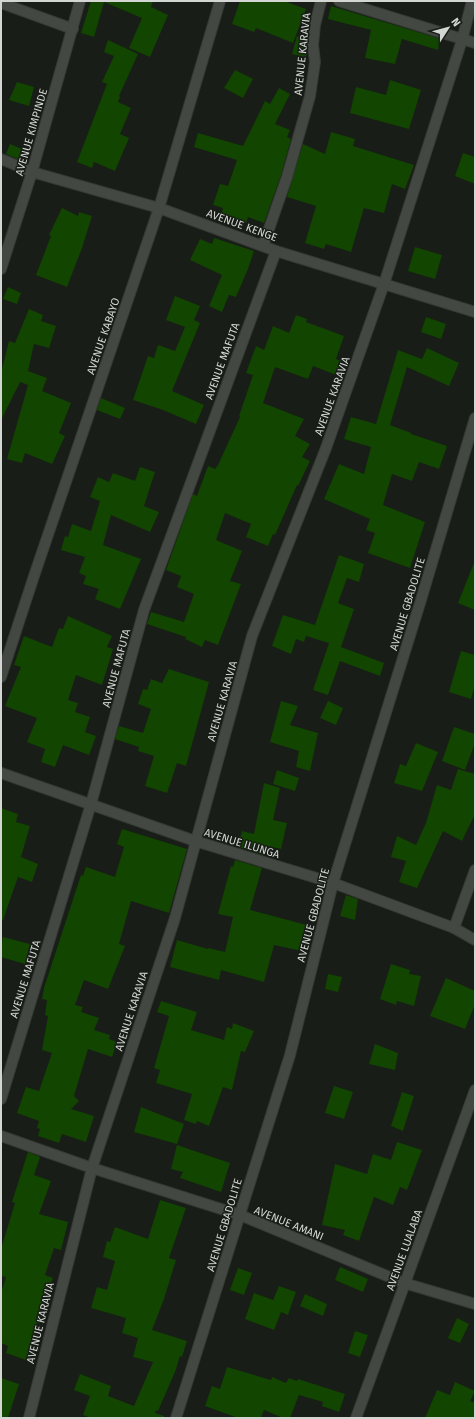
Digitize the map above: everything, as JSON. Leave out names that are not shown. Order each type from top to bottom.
[{"type":"street","name":"AVENUE KIMPINDE","points":[[1,269],[32,172],[80,1]]},
{"type":"street","name":"AVENUE KABAYO","points":[[1,677],[36,568],[159,208],[220,1]]},
{"type":"street","name":"AVENUE KARAVIA","points":[[263,246],[287,177],[310,96],[315,62],[313,45],[315,25],[321,1]]},
{"type":"street","points":[[339,1],[475,43]]},
{"type":"street","name":"AVENUE KARAVIA","points":[[29,1418],[92,1168],[175,918],[252,636],[326,448],[384,284],[462,40],[472,1]]},
{"type":"street","points":[[1,3],[73,29]]},
{"type":"street","name":"AVENUE KENGE","points":[[1,159],[32,172],[159,208],[276,251],[475,312]]},
{"type":"street","name":"AVENUE MAFUTA","points":[[1,1099],[91,804],[144,610],[276,251]]},
{"type":"street","name":"AVENUE GBADOLITE","points":[[176,1418],[290,1055],[333,883],[421,600],[475,418]]},
{"type":"street","name":"AVENUE ILUNGA","points":[[1,773],[195,841],[333,883],[454,928],[475,940]]},
{"type":"street","points":[[454,928],[475,870]]},
{"type":"street","name":"AVENUE LUALABA","points":[[356,1418],[475,1090]]},
{"type":"street","name":"AVENUE AMANI","points":[[1,1136],[92,1168],[240,1215],[404,1284],[475,1304]]},
{"type":"building","points":[[91,1],[153,1],[151,7],[168,15],[150,57],[129,48],[142,18],[104,2],[94,37],[81,33]]},
{"type":"building","points":[[240,1],[284,1],[306,9],[293,43],[256,28],[254,32],[232,24]]},
{"type":"building","points":[[331,6],[441,39],[438,50],[402,39],[395,64],[365,58],[371,30],[328,19]]},
{"type":"building","points":[[297,36],[307,39],[306,57],[292,54]]},
{"type":"building","points":[[108,40],[138,54],[119,96],[118,102],[131,108],[120,134],[129,138],[115,171],[94,162],[92,168],[77,162],[107,84],[102,82],[114,56],[104,52]]},
{"type":"building","points":[[235,70],[253,79],[243,98],[224,88]]},
{"type":"building","points":[[390,80],[421,90],[409,129],[350,113],[356,87],[386,95]]},
{"type":"building","points":[[17,82],[34,87],[29,106],[9,100]]},
{"type":"building","points":[[279,88],[290,94],[275,124],[290,130],[287,137],[291,139],[281,175],[264,223],[248,217],[246,223],[221,214],[223,208],[213,205],[220,184],[228,186],[237,160],[194,147],[198,133],[243,146],[265,101],[270,104]]},
{"type":"building","points":[[331,132],[355,139],[353,146],[414,165],[405,189],[392,184],[384,213],[364,208],[351,252],[326,244],[324,249],[305,243],[316,206],[287,197],[303,144],[325,154]]},
{"type":"building","points":[[10,144],[22,149],[18,159],[6,154]]},
{"type":"building","points":[[463,153],[475,157],[475,184],[455,176]]},
{"type":"building","points":[[62,208],[78,216],[79,212],[92,216],[67,287],[36,275],[51,236],[49,235]]},
{"type":"building","points":[[214,238],[254,251],[236,297],[229,295],[222,312],[209,306],[222,275],[190,260],[200,239],[212,244]]},
{"type":"building","points":[[415,247],[442,255],[435,279],[408,271]]},
{"type":"building","points":[[8,287],[21,293],[17,304],[3,299]]},
{"type":"building","points":[[175,296],[200,306],[194,320],[200,323],[172,391],[204,405],[196,424],[163,410],[133,400],[148,356],[154,358],[158,345],[175,351],[185,327],[166,320]]},
{"type":"building","points":[[29,309],[43,315],[41,321],[56,326],[49,348],[34,344],[28,371],[47,378],[42,391],[71,403],[59,433],[65,436],[52,464],[25,453],[22,463],[7,459],[28,385],[20,382],[1,420],[1,373],[9,341],[15,343]]},
{"type":"building","points":[[296,315],[307,319],[306,322],[344,336],[336,359],[344,362],[339,376],[313,366],[308,379],[275,367],[263,403],[304,419],[295,436],[310,444],[302,457],[310,461],[298,486],[297,485],[275,535],[273,534],[268,546],[246,537],[251,524],[225,513],[216,540],[242,551],[230,581],[241,584],[218,645],[205,640],[202,647],[185,639],[186,637],[147,624],[151,612],[184,622],[194,594],[177,587],[181,576],[166,570],[193,494],[197,496],[208,466],[215,469],[218,465],[240,417],[239,416],[253,375],[246,373],[256,346],[264,350],[273,326],[289,333]]},
{"type":"building","points":[[426,317],[446,324],[441,339],[421,332]]},
{"type":"building","points":[[427,348],[459,363],[449,386],[407,367],[390,425],[447,446],[439,469],[419,462],[412,481],[392,474],[383,505],[425,522],[410,568],[368,553],[375,533],[366,530],[370,519],[324,499],[339,464],[364,474],[371,447],[344,439],[351,417],[376,424],[398,350],[422,359]]},
{"type":"building","points":[[101,398],[125,408],[120,419],[97,410]]},
{"type":"building","points":[[140,467],[155,472],[144,506],[159,512],[150,532],[111,515],[103,545],[141,559],[120,609],[95,599],[99,589],[83,584],[86,576],[79,573],[85,557],[61,550],[65,536],[68,537],[72,524],[91,531],[100,501],[90,497],[98,477],[109,482],[113,473],[135,481]]},
{"type":"building","points":[[339,555],[364,564],[359,582],[347,578],[338,603],[354,609],[341,647],[384,663],[380,676],[340,661],[328,695],[313,690],[329,643],[306,636],[304,642],[296,639],[291,654],[272,646],[283,615],[315,625]]},
{"type":"building","points":[[475,563],[475,610],[458,603]]},
{"type":"building","points":[[68,616],[112,636],[107,647],[113,649],[102,685],[76,675],[68,700],[78,703],[75,712],[90,717],[85,732],[96,736],[89,755],[63,745],[55,767],[41,762],[45,749],[27,742],[37,718],[5,706],[21,667],[14,665],[24,636],[52,647],[59,628],[63,629]]},
{"type":"building","points":[[461,651],[475,655],[475,685],[471,699],[449,692]]},
{"type":"building","points":[[169,669],[209,682],[186,766],[177,763],[167,793],[145,786],[154,756],[138,751],[139,747],[115,739],[119,726],[143,733],[151,709],[138,704],[143,689],[147,690],[151,679],[162,683]]},
{"type":"building","points":[[281,701],[298,706],[290,725],[318,733],[310,771],[296,767],[299,751],[270,742]]},
{"type":"building","points":[[328,701],[343,708],[336,725],[320,718]]},
{"type":"building","points":[[454,727],[475,734],[475,743],[465,770],[442,761]]},
{"type":"building","points":[[416,743],[438,752],[422,791],[394,783],[400,764],[406,766]]},
{"type":"building","points":[[458,769],[475,774],[475,814],[462,841],[443,831],[417,888],[399,882],[406,861],[391,857],[397,836],[416,845],[426,823],[437,785],[451,790]]},
{"type":"building","points":[[277,770],[299,778],[295,791],[273,784]]},
{"type":"building","points":[[264,783],[280,788],[273,820],[287,823],[281,849],[268,846],[265,856],[238,847],[242,831],[254,834]]},
{"type":"building","points":[[1,808],[18,814],[16,822],[30,826],[21,857],[38,864],[32,882],[18,877],[3,920],[1,920]]},
{"type":"building","points":[[122,829],[187,849],[169,913],[131,901],[119,944],[125,946],[108,989],[84,980],[75,1005],[83,1007],[81,1012],[99,1018],[94,1030],[110,1035],[109,1039],[117,1042],[112,1057],[88,1049],[74,1096],[79,1101],[71,1109],[94,1116],[86,1142],[62,1134],[59,1143],[38,1136],[40,1129],[37,1128],[39,1121],[17,1113],[26,1087],[39,1091],[52,1053],[42,1050],[48,1016],[45,1015],[47,1000],[42,999],[44,988],[81,875],[83,876],[86,867],[115,877],[124,847],[117,844]]},
{"type":"building","points":[[235,860],[262,868],[250,910],[307,925],[302,951],[274,945],[264,982],[221,970],[219,980],[170,967],[177,940],[208,949],[225,952],[233,917],[218,914],[231,866],[233,867]]},
{"type":"building","points":[[346,895],[358,899],[355,920],[340,916]]},
{"type":"building","points":[[3,937],[30,944],[25,964],[1,957]]},
{"type":"building","points":[[391,964],[410,970],[409,974],[421,976],[414,1006],[397,1001],[396,1005],[380,999]]},
{"type":"building","points":[[328,974],[342,977],[338,992],[325,989]]},
{"type":"building","points":[[446,978],[475,991],[475,1004],[465,1029],[430,1016]]},
{"type":"building","points":[[161,1001],[197,1012],[191,1030],[224,1040],[227,1027],[232,1029],[233,1023],[254,1031],[245,1052],[241,1051],[232,1090],[223,1087],[209,1126],[197,1121],[196,1124],[184,1120],[192,1094],[156,1083],[160,1070],[154,1068],[169,1016],[157,1012]]},
{"type":"building","points":[[375,1044],[398,1053],[395,1070],[369,1064]]},
{"type":"building","points":[[334,1086],[353,1092],[344,1119],[325,1113]]},
{"type":"building","points":[[402,1092],[414,1096],[403,1131],[391,1126]]},
{"type":"building","points":[[141,1107],[184,1124],[177,1144],[134,1132]]},
{"type":"building","points":[[397,1142],[422,1150],[407,1190],[400,1187],[393,1205],[374,1197],[359,1241],[343,1235],[345,1230],[322,1225],[335,1164],[367,1174],[373,1154],[391,1160]]},
{"type":"building","points":[[177,1145],[230,1163],[221,1192],[180,1178],[183,1172],[171,1169]]},
{"type":"building","points":[[28,1152],[40,1157],[34,1175],[51,1181],[39,1214],[68,1222],[61,1250],[54,1248],[45,1275],[53,1278],[26,1360],[6,1353],[8,1346],[1,1343],[1,1293],[6,1277],[1,1276],[1,1249],[15,1203],[12,1202]]},
{"type":"building","points":[[160,1200],[186,1208],[169,1258],[176,1260],[164,1299],[152,1330],[187,1341],[182,1357],[180,1356],[175,1372],[158,1411],[156,1410],[155,1413],[164,1416],[164,1418],[91,1418],[83,1415],[90,1396],[74,1390],[80,1374],[111,1386],[108,1396],[134,1406],[153,1362],[133,1357],[138,1338],[122,1333],[126,1318],[91,1308],[97,1287],[107,1290],[115,1261],[103,1257],[107,1241],[110,1242],[115,1227],[148,1239]]},
{"type":"building","points":[[340,1267],[368,1279],[363,1292],[335,1280]]},
{"type":"building","points":[[238,1268],[252,1273],[244,1295],[230,1290]]},
{"type":"building","points":[[279,1286],[296,1292],[288,1315],[281,1312],[274,1330],[245,1319],[254,1293],[273,1300]]},
{"type":"building","points":[[305,1294],[327,1304],[323,1316],[300,1306]]},
{"type":"building","points":[[457,1318],[469,1324],[460,1343],[448,1338]]},
{"type":"building","points":[[355,1331],[368,1335],[360,1357],[348,1353]]},
{"type":"building","points":[[227,1367],[271,1380],[272,1377],[286,1383],[289,1378],[297,1381],[298,1379],[345,1394],[339,1412],[322,1406],[323,1402],[299,1395],[290,1418],[283,1418],[264,1410],[261,1418],[238,1418],[205,1406],[212,1386],[220,1389]]},
{"type":"building","points":[[1,1378],[19,1384],[8,1418],[1,1418]]},
{"type":"building","points":[[455,1382],[475,1391],[470,1401],[475,1403],[475,1418],[425,1418],[437,1390],[450,1395]]}]
